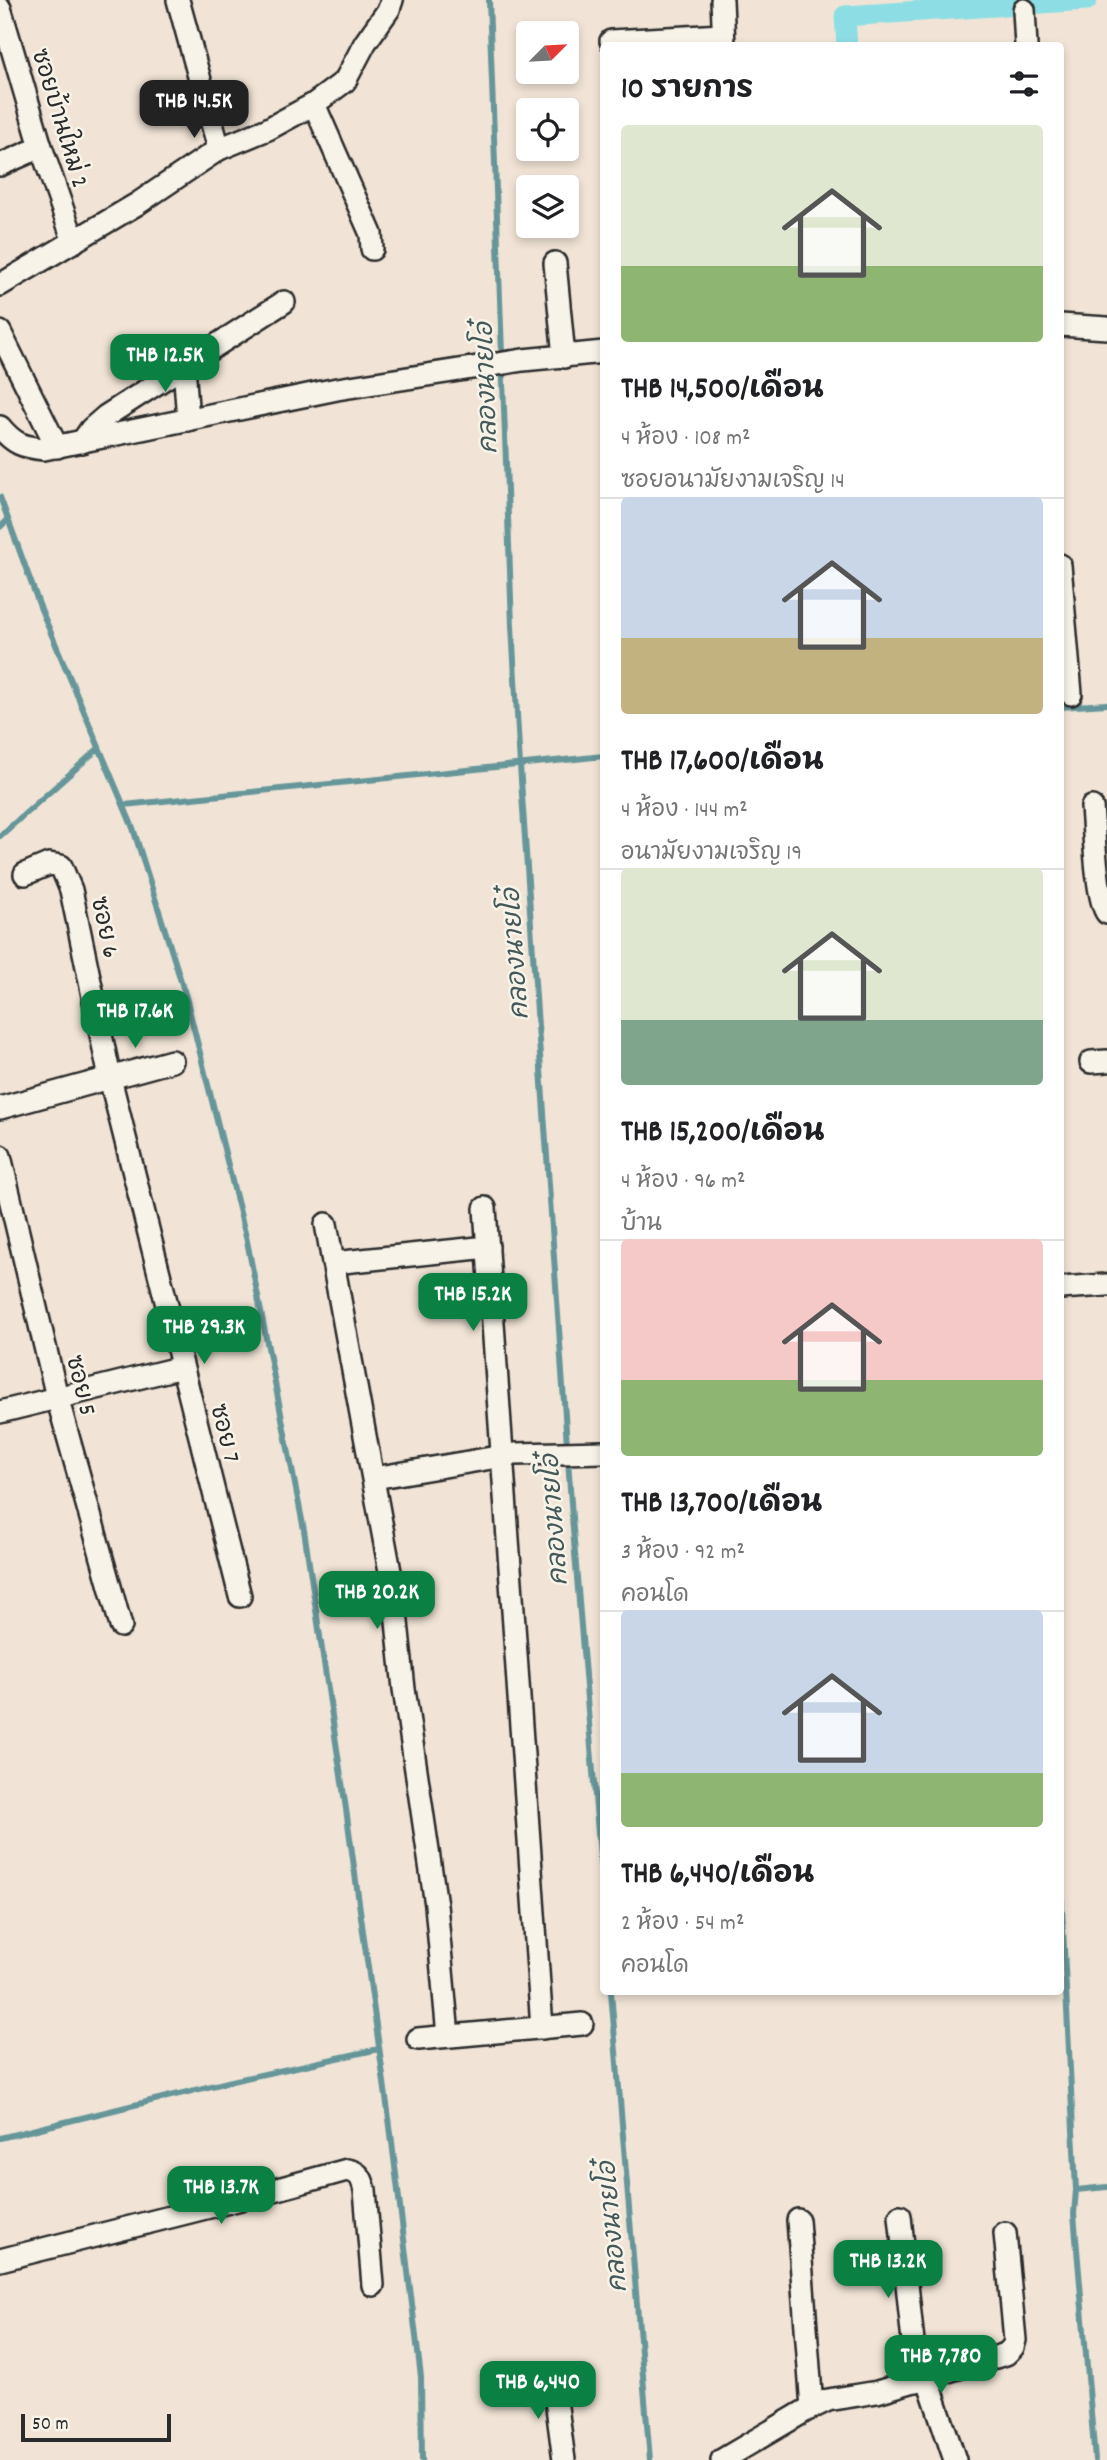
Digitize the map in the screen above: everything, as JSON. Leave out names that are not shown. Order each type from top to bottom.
[{"type":"street","points":[[178,0],[219,149]]},
{"type":"street","points":[[0,285],[137,204],[219,149],[268,129],[314,104],[345,81],[392,0]]},
{"type":"street","points":[[611,41],[724,40],[722,0]]},
{"type":"street","points":[[1024,10],[1026,42]]},
{"type":"street","name":"ซอยบ้านใหม่ 2","points":[[2,22],[74,242]]},
{"type":"street","points":[[314,104],[371,234],[372,249]]},
{"type":"street","points":[[0,165],[41,147]]},
{"type":"street","points":[[555,263],[564,357]]},
{"type":"street","points":[[82,442],[91,429],[106,416],[284,302]]},
{"type":"street","points":[[1064,326],[1107,328]]},
{"type":"street","points":[[0,332],[57,447]]},
{"type":"street","points":[[0,427],[8,437],[25,448],[57,447],[337,389],[523,360],[600,352]]},
{"type":"street","points":[[184,366],[188,420]]},
{"type":"street","points":[[1064,617],[1070,694]]},
{"type":"street","points":[[1092,807],[1100,894],[1107,913]]},
{"type":"street","name":"ซอย 6","points":[[25,874],[49,864],[61,866],[71,890],[110,1078]]},
{"type":"street","points":[[0,1108],[172,1061]]},
{"type":"street","name":"ซอย 7","points":[[110,1078],[240,1596]]},
{"type":"street","name":"ซอย 5","points":[[0,1156],[57,1397],[121,1626]]},
{"type":"street","points":[[485,1208],[542,2028]]},
{"type":"street","points":[[326,1224],[394,1593],[406,1700],[436,1905],[448,2036]]},
{"type":"street","points":[[333,1263],[488,1247]]},
{"type":"street","points":[[1064,1288],[1107,1285]]},
{"type":"street","points":[[0,1412],[182,1367]]},
{"type":"street","points":[[374,1478],[502,1456],[600,1452]]},
{"type":"street","points":[[418,2039],[582,2024]]},
{"type":"street","points":[[0,2260],[348,2170],[354,2171],[362,2178],[365,2190],[373,2286]]},
{"type":"street","points":[[900,2216],[922,2379],[955,2460]]},
{"type":"street","points":[[798,2220],[812,2408]]},
{"type":"street","points":[[722,2460],[828,2400],[877,2392],[1006,2354],[1013,2347],[1015,2340],[1005,2233]]},
{"type":"street","points":[[553,2377],[564,2460]]},
{"type":"waterway","name":"คลองนายโอ๋","points":[[489,0],[512,626],[520,766],[572,1517],[600,1856]]},
{"type":"waterway","points":[[847,42],[845,16],[1087,0]]},
{"type":"waterway","points":[[0,497],[40,607],[133,828],[186,997],[247,1241],[304,1530],[346,1809],[390,2126],[421,2377],[422,2460]]},
{"type":"waterway","points":[[0,527],[8,520]]},
{"type":"waterway","points":[[1064,707],[1107,704]]},
{"type":"waterway","points":[[0,836],[99,748]]},
{"type":"waterway","points":[[124,805],[600,756]]},
{"type":"waterway","points":[[1064,1949],[1076,2190]]},
{"type":"waterway","name":"คลองนายโอ๋","points":[[611,1995],[650,2460]]},
{"type":"waterway","points":[[0,2138],[232,2081],[379,2049]]},
{"type":"waterway","points":[[1095,2460],[1074,2214],[1076,2190],[1107,2187]]}]
